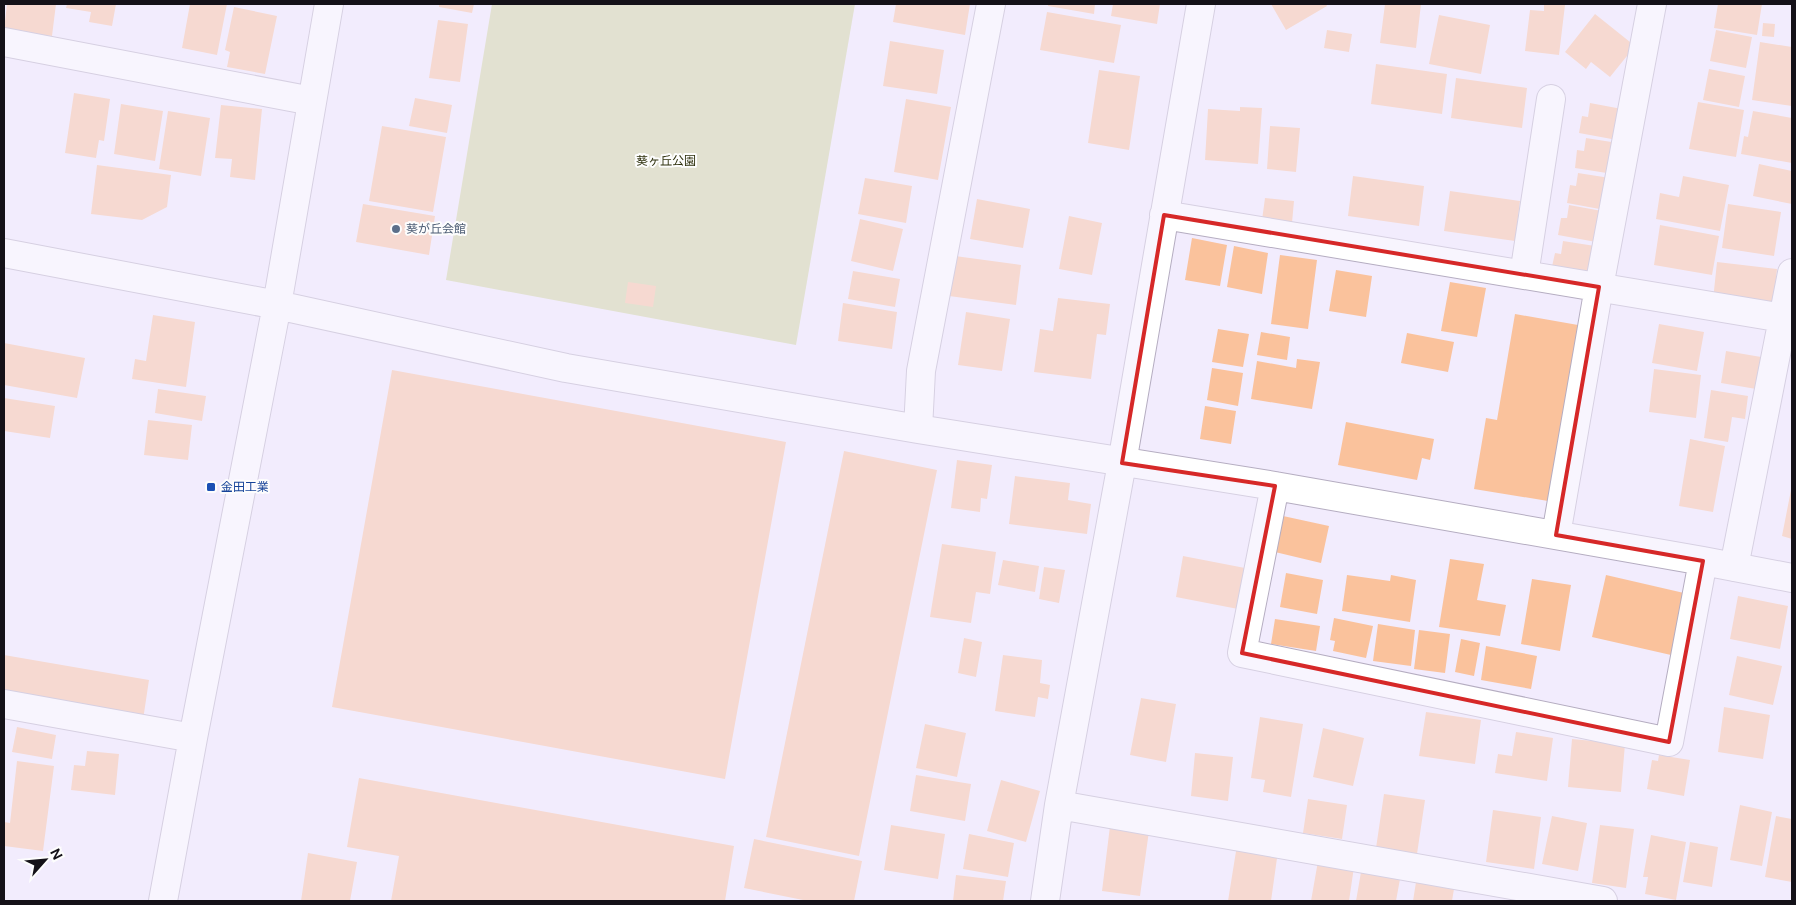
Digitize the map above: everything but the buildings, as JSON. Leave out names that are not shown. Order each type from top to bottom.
[{"type":"street","points":[[164,901],[193,738],[277,305],[329,4]]},
{"type":"street","points":[[918,429],[921,371],[991,4]]},
{"type":"street","points":[[1045,901],[1059,805],[1122,463],[1201,4]]},
{"type":"street","points":[[1556,534],[1599,287],[1652,4]]},
{"type":"street","points":[[4,42],[312,101]]},
{"type":"street","points":[[1524,275],[1551,99]]},
{"type":"street","points":[[1164,215],[1783,318]]},
{"type":"street","points":[[4,252],[277,305],[566,368],[918,429],[1275,486],[1556,534],[1792,578]]},
{"type":"street","points":[[1734,567],[1792,273]]},
{"type":"street","points":[[1275,486],[1242,654],[1669,742],[1703,561]]},
{"type":"street","points":[[4,704],[193,738]]},
{"type":"street","points":[[1059,805],[1603,901]]},
{"type":"highlighted area","points":[[1164,215],[1599,287],[1556,535],[1703,561],[1669,742],[1242,653],[1275,486],[1122,463]]},
{"type":"green space","name":"葵ヶ丘公園","points":[[492,4],[855,4],[796,345],[446,280]]},
{"type":"place","name":"葵が丘会館","points":[[396,229]]},
{"type":"place","name":"金田工業","points":[[211,487]]}]
